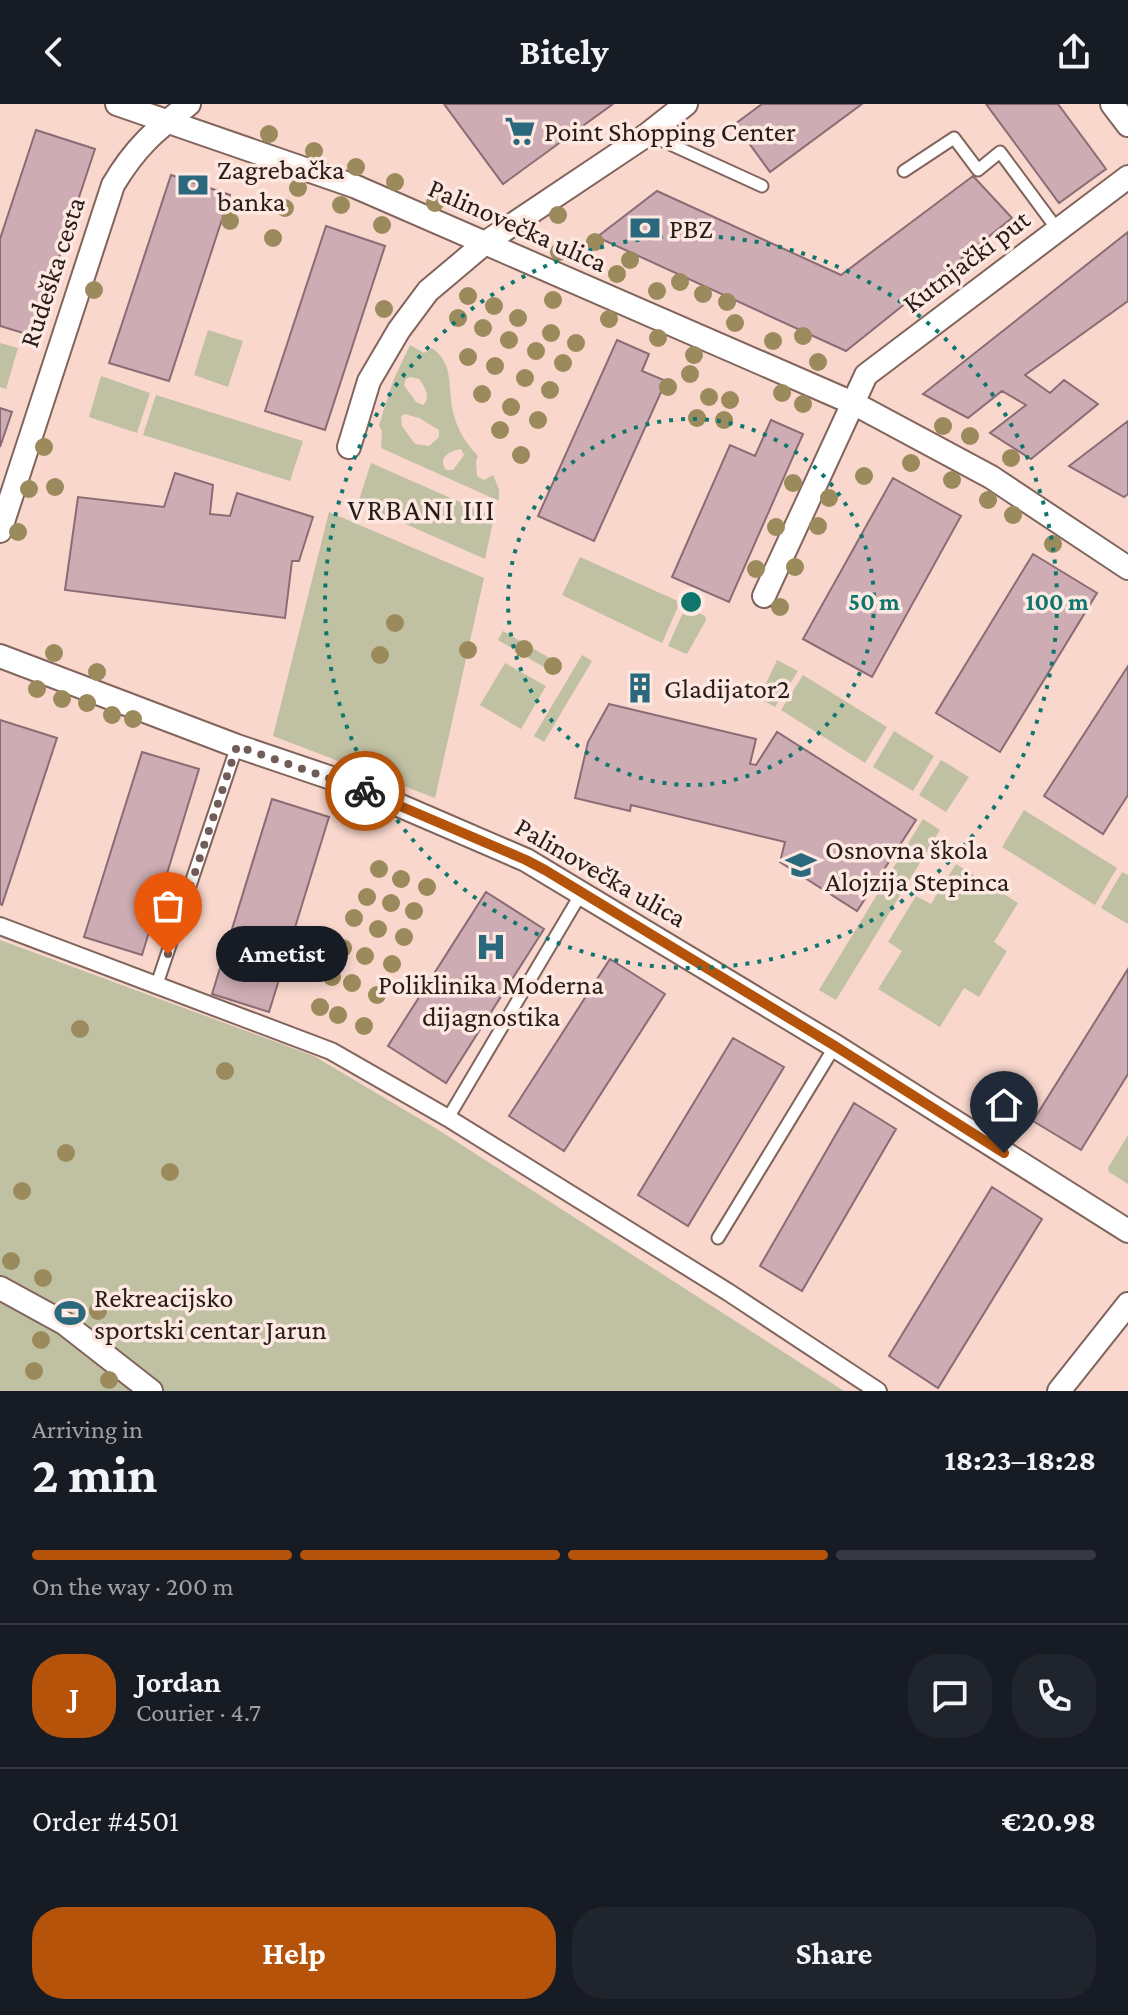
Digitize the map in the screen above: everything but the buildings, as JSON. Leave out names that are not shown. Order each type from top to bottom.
[{"type":"street","name":"Palinovečka ulica","points":[[117,104],[354,186],[855,404],[991,477],[1128,568]]},
{"type":"street","name":"Rudeška cesta","points":[[0,531],[113,185],[129,157],[189,104]]},
{"type":"street","points":[[349,447],[369,381],[406,320],[428,291],[485,243],[648,134],[686,104]]},
{"type":"street","points":[[1112,104],[1128,125]]},
{"type":"street","name":"Kutnjački put","points":[[764,596],[866,375],[1128,177]]},
{"type":"street","name":"Palinovečka ulica","points":[[0,656],[237,746],[352,785],[526,860],[835,1046],[1128,1231]]},
{"type":"street","points":[[0,926],[331,1051],[448,1118],[787,1328],[878,1391]]},
{"type":"street","points":[[0,1288],[64,1323],[151,1391]]},
{"type":"street","points":[[1059,1391],[1128,1304]]},
{"type":"lane","points":[[648,134],[762,186]]},
{"type":"lane","points":[[904,171],[954,138],[978,170],[1000,152],[1057,229]]},
{"type":"lane","points":[[157,984],[237,746]]},
{"type":"lane","points":[[448,1118],[583,892]]},
{"type":"lane","points":[[718,1238],[835,1046]]},
{"type":"green space","points":[[208,330],[243,341],[228,387],[194,375]]},
{"type":"green space","points":[[0,343],[18,348],[6,389],[0,387]]},
{"type":"green space","points":[[410,345],[424,353],[432,348],[439,355],[447,369],[457,424],[478,456],[477,476],[484,480],[493,475],[499,489],[499,501],[381,448],[379,425],[393,381]],"holes":[[[410,377],[419,379],[425,389],[427,399],[423,405],[416,402],[404,385]],[[404,414],[419,418],[439,430],[439,437],[429,446],[415,444],[402,426],[401,417]],[[461,449],[464,455],[453,470],[446,470],[443,462],[449,453]]]},
{"type":"green space","points":[[101,376],[150,393],[137,433],[89,417]]},
{"type":"green space","points":[[156,395],[303,441],[290,481],[143,435]]},
{"type":"green space","points":[[371,463],[494,517],[485,559],[358,503]]},
{"type":"green space","points":[[329,512],[484,578],[435,798],[273,736]]},
{"type":"green space","points":[[580,557],[680,602],[662,643],[562,595]]},
{"type":"green space","points":[[686,606],[705,616],[706,620],[687,654],[668,646]]},
{"type":"green space","points":[[503,631],[560,664],[554,673],[498,640]]},
{"type":"green space","points":[[582,655],[592,661],[544,742],[534,736]]},
{"type":"green space","points":[[777,660],[798,671],[775,707],[759,698]]},
{"type":"green space","points":[[505,663],[546,686],[521,729],[480,705]]},
{"type":"green space","points":[[803,675],[887,727],[865,763],[781,710]]},
{"type":"green space","points":[[894,731],[934,756],[913,791],[873,767]]},
{"type":"green space","points":[[941,760],[969,777],[946,812],[919,795]]},
{"type":"green space","points":[[1024,810],[1117,868],[1095,905],[1002,847]]},
{"type":"green space","points":[[923,819],[940,830],[836,1000],[819,990]]},
{"type":"green space","points":[[956,864],[1018,903],[994,942],[1007,951],[979,997],[964,988],[940,1027],[878,989],[902,951],[888,942],[916,896],[931,904]]},
{"type":"green space","points":[[1122,872],[1128,875],[1128,924],[1101,908]]},
{"type":"green space","points":[[0,940],[314,1056],[440,1131],[844,1391],[0,1391]]},
{"type":"green space","points":[[1128,1135],[1128,1184],[1109,1172],[1108,1168]]},
{"type":"way so far","points":[[168,954],[237,746],[365,791]]},
{"type":"place","name":"Point Shopping Center","points":[[520,131]]},
{"type":"place","name":"Zagrebačka banka","points":[[193,185]]},
{"type":"place","name":"PBZ","points":[[645,228]]},
{"type":"place","name":"Gladijator2","points":[[640,688]]},
{"type":"place","name":"Osnovna škola Alojzija Stepinca","points":[[801,865]]},
{"type":"place","name":"Poliklinika Moderna dijagnostika","points":[[491,947]]},
{"type":"place","name":"Ametist","points":[[168,954]]},
{"type":"place","name":"Rekreacijsko sportski centar Jarun","points":[[70,1313]]},
{"type":"district","name":"VRBANI III","points":[[422,509]]},
{"type":"route","points":[[365,791],[545,870],[1004,1153]]}]
